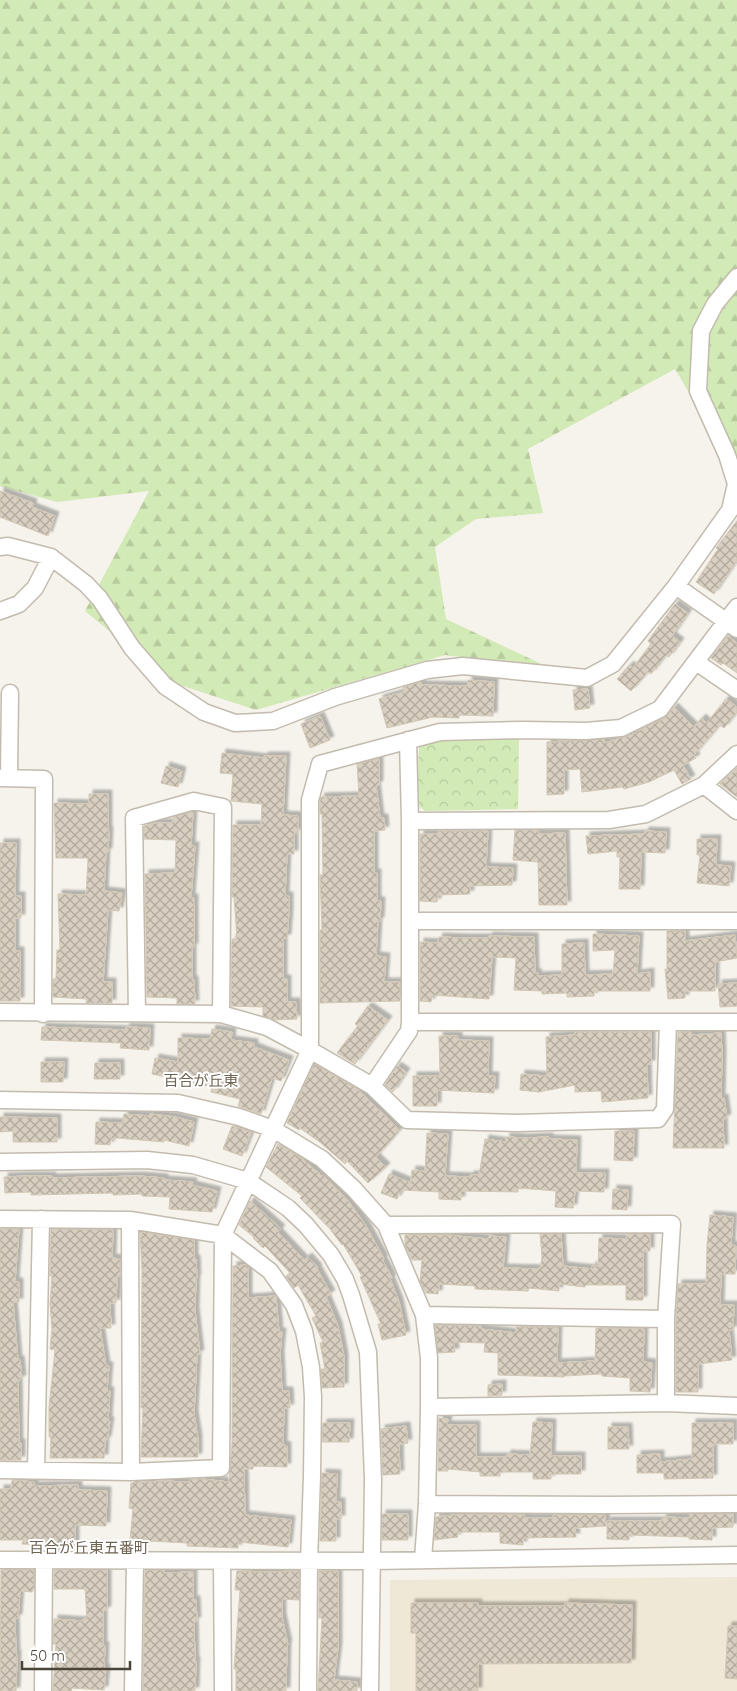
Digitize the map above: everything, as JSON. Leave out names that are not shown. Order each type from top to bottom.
[{"type":"street","points":[[0,547],[8,546],[51,556],[96,594],[132,648],[165,686],[204,712],[235,723],[273,722],[336,697],[427,670],[464,666],[587,678],[613,664],[676,586],[730,510],[736,484],[727,455],[698,391],[701,331],[715,304],[737,277]]},
{"type":"street","points":[[0,611],[19,604],[35,588],[51,556]]},
{"type":"street","points":[[676,586],[732,626]]},
{"type":"street","points":[[0,1470],[131,1472],[221,1468],[223,1235],[310,1050],[310,800],[320,764],[440,732],[586,731],[621,728],[660,709],[696,662],[732,626],[737,607]]},
{"type":"street","points":[[696,662],[737,690]]},
{"type":"street","points":[[10,693],[5,778],[44,779],[43,1014]]},
{"type":"street","points":[[372,1086],[409,1030],[410,1022],[408,740]]},
{"type":"street","points":[[410,821],[609,820],[646,814],[704,786],[737,754]]},
{"type":"street","points":[[704,786],[737,812]]},
{"type":"street","points":[[137,1013],[134,818],[194,800],[223,808],[221,1014]]},
{"type":"street","points":[[410,921],[737,921]]},
{"type":"street","points":[[0,1012],[43,1014],[221,1014],[267,1027],[310,1050],[372,1086],[407,1120],[517,1123],[658,1119],[665,1109],[668,1023]]},
{"type":"street","points":[[410,1022],[737,1022]]},
{"type":"street","points":[[0,1100],[178,1103],[239,1117],[274,1129],[322,1159],[354,1189],[386,1225],[424,1315],[429,1358],[429,1407],[427,1504],[423,1560]]},
{"type":"street","points":[[0,1162],[147,1160],[192,1165],[248,1181],[288,1208],[306,1225],[330,1255],[344,1279],[351,1296],[368,1352],[373,1479],[370,1691]]},
{"type":"street","points":[[0,1219],[130,1220],[223,1235],[270,1271],[294,1305],[304,1331],[312,1367],[308,1691]]},
{"type":"street","points":[[36,1471],[41,1219]]},
{"type":"street","points":[[130,1220],[131,1472]]},
{"type":"street","points":[[386,1225],[672,1224],[666,1319],[666,1403]]},
{"type":"street","points":[[424,1315],[666,1319]]},
{"type":"street","points":[[429,1407],[666,1403],[737,1406]]},
{"type":"street","points":[[427,1504],[737,1504]]},
{"type":"street","points":[[0,1560],[309,1562],[737,1555]]},
{"type":"street","points":[[43,1691],[44,1561]]},
{"type":"street","points":[[133,1691],[135,1561]]},
{"type":"street","points":[[222,1562],[223,1691]]},
{"type":"shaded area","points":[[737,1577],[737,1691],[390,1691],[390,1580]]},
{"type":"green space","points":[[0,0],[737,0],[737,474],[675,369],[528,449],[543,513],[476,519],[435,547],[446,619],[552,669],[445,655],[256,710],[171,682],[85,611],[149,491],[57,502],[0,486]]},
{"type":"green space","points":[[519,738],[518,809],[425,811],[415,803],[419,748],[430,739]]},
{"type":"building","points":[[0,491],[33,503],[32,507],[55,516],[48,536],[0,517]]},
{"type":"building","points":[[737,521],[737,560],[714,594],[696,582],[718,549],[716,548]]},
{"type":"building","points":[[675,604],[688,613],[672,636],[680,642],[669,657],[666,655],[651,674],[648,672],[631,691],[617,679],[630,665],[633,668],[651,644],[648,641]]},
{"type":"building","points":[[728,636],[737,643],[737,673],[723,663],[721,665],[711,658]]},
{"type":"building","points":[[468,680],[494,682],[493,716],[459,715],[459,718],[433,717],[387,728],[379,699],[404,692],[403,687],[421,682],[422,685],[468,686]]},
{"type":"building","points":[[588,689],[590,708],[575,710],[573,690]]},
{"type":"building","points":[[726,699],[737,707],[737,712],[724,728],[720,725],[694,755],[696,758],[683,765],[691,779],[682,784],[674,770],[649,782],[624,789],[623,787],[582,792],[580,769],[564,770],[564,794],[547,795],[547,742],[604,739],[605,743],[637,733],[665,718],[674,707],[694,727],[702,718],[707,723]]},
{"type":"building","points":[[320,716],[330,740],[310,748],[301,724]]},
{"type":"building","points":[[222,753],[264,758],[264,756],[286,756],[283,815],[298,816],[298,833],[294,833],[294,854],[287,854],[285,896],[289,896],[289,912],[287,938],[283,938],[283,979],[287,979],[287,1002],[296,1002],[297,1019],[275,1020],[263,1016],[263,1007],[231,1006],[232,939],[237,939],[234,897],[232,897],[233,825],[261,825],[262,804],[231,801],[233,774],[220,773]]},
{"type":"building","points":[[379,759],[379,785],[376,785],[380,818],[384,818],[385,830],[374,831],[374,873],[377,873],[377,901],[381,901],[376,956],[386,957],[384,982],[400,982],[400,1001],[320,1003],[320,930],[322,930],[320,875],[323,875],[320,801],[321,797],[359,796],[357,764]]},
{"type":"building","points":[[166,766],[182,771],[178,787],[161,783]]},
{"type":"building","points":[[737,768],[737,797],[720,784]]},
{"type":"building","points":[[89,794],[108,794],[109,831],[104,891],[122,893],[119,911],[108,910],[103,982],[112,982],[112,1003],[86,1003],[87,999],[53,997],[53,979],[56,979],[57,950],[60,950],[58,894],[86,895],[88,858],[56,858],[54,803],[89,804]]},
{"type":"building","points":[[193,812],[191,846],[195,846],[191,898],[194,898],[192,980],[194,980],[195,1004],[177,1004],[177,998],[147,997],[145,874],[175,873],[176,840],[144,839],[144,826],[155,823],[173,823],[173,817]]},
{"type":"building","points":[[515,830],[539,830],[539,834],[565,833],[567,905],[539,905],[538,862],[513,860]]},
{"type":"building","points":[[438,831],[488,831],[486,867],[513,868],[512,885],[470,886],[470,894],[438,895],[437,902],[420,901],[420,834],[438,834]]},
{"type":"building","points":[[645,831],[666,832],[665,853],[641,852],[640,889],[619,889],[620,857],[617,857],[617,851],[588,854],[586,836],[645,834]]},
{"type":"building","points":[[697,839],[717,839],[716,865],[731,866],[729,886],[697,883],[700,855],[697,855]]},
{"type":"building","points":[[0,843],[16,843],[15,896],[21,896],[21,918],[15,918],[15,951],[20,951],[20,1001],[0,1001]]},
{"type":"building","points":[[667,931],[685,931],[685,941],[735,935],[737,958],[715,962],[715,991],[685,991],[685,998],[668,999],[665,969],[667,969]]},
{"type":"building","points":[[593,934],[639,936],[637,974],[650,972],[650,991],[594,991],[594,996],[567,997],[567,993],[542,994],[542,991],[514,990],[516,958],[492,957],[489,999],[432,995],[431,1002],[420,1001],[420,942],[438,943],[439,937],[534,937],[535,973],[538,973],[537,976],[562,975],[562,944],[584,943],[585,975],[613,974],[615,950],[593,951]]},
{"type":"building","points":[[737,983],[737,1006],[720,1007],[718,984]]},
{"type":"building","points":[[368,1006],[388,1020],[355,1064],[337,1053],[358,1026],[355,1024]]},
{"type":"building","points":[[42,1027],[126,1030],[126,1027],[150,1028],[149,1050],[120,1048],[121,1043],[41,1040]]},
{"type":"building","points":[[212,1029],[232,1032],[231,1040],[254,1043],[254,1047],[289,1060],[281,1081],[272,1078],[261,1114],[238,1106],[240,1099],[211,1092],[212,1087],[152,1074],[155,1058],[178,1062],[178,1038],[210,1039]]},
{"type":"building","points":[[575,1032],[651,1032],[651,1064],[647,1064],[648,1098],[602,1102],[601,1091],[575,1092],[575,1085],[539,1092],[520,1090],[521,1074],[547,1076],[546,1037],[575,1035]]},
{"type":"building","points":[[678,1032],[691,1032],[691,1035],[721,1033],[721,1099],[724,1098],[727,1118],[723,1119],[724,1148],[673,1148]]},
{"type":"building","points":[[439,1036],[458,1036],[458,1040],[489,1041],[488,1076],[495,1076],[494,1093],[437,1090],[437,1106],[413,1106],[413,1076],[440,1076]]},
{"type":"building","points":[[41,1062],[64,1062],[63,1082],[41,1082]]},
{"type":"building","points":[[95,1063],[120,1063],[120,1079],[94,1079]]},
{"type":"building","points":[[314,1064],[356,1088],[400,1130],[376,1157],[386,1167],[368,1183],[347,1161],[345,1164],[300,1128],[299,1130],[287,1123]]},
{"type":"building","points":[[397,1066],[406,1072],[393,1092],[385,1085]]},
{"type":"building","points":[[124,1114],[150,1116],[150,1114],[175,1117],[194,1122],[189,1146],[164,1140],[164,1142],[117,1138],[111,1139],[110,1145],[95,1144],[96,1122],[123,1123]]},
{"type":"building","points":[[0,1117],[57,1118],[57,1142],[13,1142],[13,1131],[0,1132]]},
{"type":"building","points":[[232,1126],[251,1132],[242,1156],[223,1149]]},
{"type":"building","points":[[615,1131],[634,1131],[633,1161],[614,1160]]},
{"type":"building","points":[[427,1133],[448,1134],[445,1176],[470,1177],[470,1175],[479,1175],[485,1139],[506,1142],[506,1137],[549,1137],[549,1139],[577,1140],[576,1173],[605,1173],[604,1192],[575,1191],[573,1208],[555,1207],[556,1191],[518,1188],[518,1192],[461,1191],[461,1200],[439,1199],[439,1192],[401,1190],[397,1199],[381,1193],[389,1174],[411,1183],[412,1170],[425,1171]]},
{"type":"building","points":[[278,1144],[301,1158],[323,1175],[349,1202],[366,1226],[392,1278],[390,1279],[399,1302],[406,1335],[382,1340],[378,1324],[381,1324],[360,1277],[362,1276],[343,1244],[300,1198],[302,1196],[266,1167]]},
{"type":"building","points":[[52,1176],[52,1178],[139,1176],[193,1182],[192,1185],[217,1191],[212,1212],[169,1209],[170,1197],[142,1196],[142,1194],[31,1195],[31,1192],[5,1193],[4,1177]]},
{"type":"building","points":[[613,1189],[628,1190],[627,1210],[612,1209]]},
{"type":"building","points":[[250,1201],[281,1229],[278,1232],[304,1260],[308,1257],[318,1268],[331,1294],[326,1297],[338,1326],[344,1357],[344,1387],[322,1388],[321,1369],[325,1369],[320,1343],[323,1342],[312,1318],[316,1316],[298,1285],[294,1288],[286,1276],[290,1273],[265,1246],[263,1248],[254,1237],[239,1225]]},
{"type":"building","points":[[710,1215],[733,1217],[731,1245],[736,1246],[735,1274],[721,1274],[720,1305],[734,1305],[733,1330],[729,1330],[732,1360],[698,1364],[698,1392],[676,1392],[678,1284],[706,1284]]},
{"type":"building","points":[[0,1229],[19,1229],[15,1282],[19,1282],[19,1302],[13,1302],[18,1360],[20,1360],[22,1379],[18,1380],[21,1460],[0,1460]]},
{"type":"building","points":[[51,1229],[113,1230],[112,1258],[120,1259],[120,1276],[117,1276],[116,1303],[110,1303],[111,1328],[100,1328],[106,1366],[109,1366],[107,1391],[110,1391],[108,1421],[110,1421],[107,1440],[105,1440],[104,1458],[50,1458],[49,1407],[55,1350],[50,1349],[52,1329],[50,1304],[52,1276],[50,1276]]},
{"type":"building","points":[[140,1232],[194,1240],[197,1278],[195,1311],[200,1354],[197,1354],[194,1414],[198,1439],[198,1457],[141,1457],[143,1408],[141,1408],[142,1271]]},
{"type":"building","points":[[540,1234],[561,1234],[563,1266],[592,1269],[592,1266],[598,1266],[599,1238],[627,1239],[627,1234],[650,1234],[650,1251],[643,1251],[643,1300],[626,1300],[626,1285],[585,1285],[585,1287],[559,1284],[559,1291],[529,1288],[528,1291],[475,1289],[475,1286],[439,1284],[438,1294],[426,1293],[420,1281],[422,1260],[412,1260],[405,1245],[405,1235],[447,1235],[488,1239],[489,1236],[506,1237],[503,1268],[540,1269],[542,1257]]},
{"type":"building","points":[[246,1265],[248,1267],[248,1298],[276,1297],[279,1332],[282,1332],[280,1354],[282,1391],[289,1391],[290,1408],[284,1408],[283,1445],[287,1446],[287,1467],[253,1466],[253,1469],[244,1469],[245,1515],[291,1520],[288,1547],[238,1542],[238,1548],[187,1546],[187,1543],[130,1540],[133,1509],[129,1508],[131,1483],[189,1482],[190,1479],[229,1482],[232,1445],[233,1266]]},
{"type":"building","points":[[435,1325],[481,1326],[481,1329],[516,1333],[516,1327],[558,1327],[557,1363],[595,1361],[596,1328],[644,1329],[643,1362],[652,1363],[650,1392],[630,1391],[630,1378],[602,1376],[602,1374],[564,1377],[498,1375],[498,1353],[484,1352],[485,1343],[454,1342],[455,1352],[438,1353]]},
{"type":"building","points":[[502,1384],[502,1395],[488,1396],[488,1385]]},
{"type":"building","points":[[439,1418],[448,1419],[447,1425],[476,1425],[476,1457],[507,1457],[507,1454],[530,1455],[533,1422],[552,1423],[551,1456],[581,1456],[581,1474],[551,1474],[551,1479],[533,1479],[533,1472],[500,1472],[500,1476],[480,1476],[480,1472],[448,1469],[448,1471],[438,1471]]},
{"type":"building","points":[[323,1423],[350,1423],[349,1442],[322,1442]]},
{"type":"building","points":[[692,1423],[733,1423],[733,1444],[713,1444],[713,1478],[664,1479],[664,1473],[637,1473],[637,1455],[660,1454],[660,1462],[692,1459]]},
{"type":"building","points":[[406,1426],[408,1443],[399,1444],[400,1474],[383,1475],[381,1429]]},
{"type":"building","points":[[608,1427],[628,1427],[629,1449],[608,1449]]},
{"type":"building","points":[[322,1473],[337,1474],[336,1502],[341,1502],[341,1519],[336,1519],[336,1541],[320,1541]]},
{"type":"building","points":[[12,1480],[34,1482],[34,1486],[78,1485],[78,1490],[107,1491],[106,1526],[75,1525],[75,1550],[50,1550],[50,1545],[22,1544],[23,1540],[0,1540],[0,1489],[11,1489]]},
{"type":"building","points":[[382,1514],[408,1514],[408,1540],[382,1540]]},
{"type":"building","points":[[464,1514],[525,1515],[524,1518],[553,1518],[553,1515],[605,1515],[606,1526],[575,1528],[576,1537],[523,1538],[523,1545],[500,1543],[500,1532],[457,1532],[458,1537],[434,1540],[436,1517]]},
{"type":"building","points":[[690,1514],[733,1514],[733,1527],[712,1528],[712,1540],[689,1539],[689,1537],[629,1535],[629,1540],[607,1539],[607,1521],[662,1521],[663,1517],[690,1518]]},
{"type":"building","points":[[1,1570],[34,1570],[34,1589],[32,1592],[20,1591],[18,1618],[15,1618],[17,1654],[16,1691],[0,1691]]},
{"type":"building","points":[[54,1570],[107,1570],[107,1610],[103,1611],[104,1668],[106,1668],[104,1690],[72,1688],[71,1691],[53,1691],[56,1644],[53,1644],[54,1619],[83,1621],[83,1619],[87,1619],[85,1589],[54,1589]]},
{"type":"building","points":[[145,1570],[164,1570],[164,1573],[193,1572],[193,1600],[196,1600],[197,1621],[194,1621],[195,1691],[143,1691]]},
{"type":"building","points":[[237,1571],[299,1571],[299,1600],[282,1599],[282,1617],[288,1645],[286,1691],[236,1691],[236,1669],[234,1669],[240,1590],[235,1590]]},
{"type":"building","points":[[319,1571],[338,1571],[338,1647],[334,1680],[357,1682],[357,1691],[318,1691],[322,1618],[319,1618]]},
{"type":"building","points":[[411,1603],[478,1603],[478,1606],[565,1606],[565,1603],[632,1605],[631,1663],[478,1664],[478,1691],[416,1691],[416,1633],[411,1633]]},
{"type":"building","points":[[728,1626],[737,1626],[737,1679],[725,1678]]},
{"type":"district","name":"百合が丘東","points":[[201,1081]]},
{"type":"district","name":"百合が丘東五番町","points":[[89,1548]]}]
